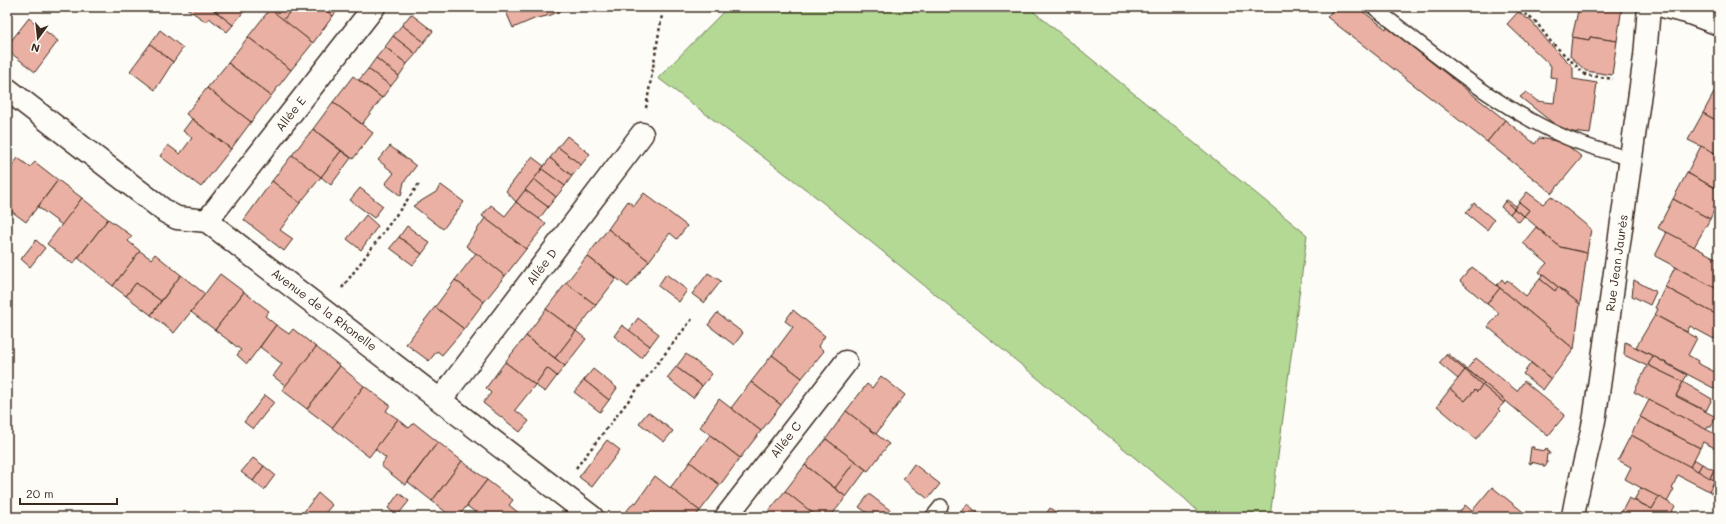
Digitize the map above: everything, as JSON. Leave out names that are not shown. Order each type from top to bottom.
[{"type":"street","name":"Allée E","points":[[207,221],[374,7]]},
{"type":"street","name":"Rue Jean Jaurès","points":[[1573,517],[1577,492],[1592,434],[1595,416],[1642,82],[1649,7]]},
{"type":"street","points":[[1666,7],[1687,12],[1719,24]]},
{"type":"street","points":[[7,89],[166,212],[177,218],[207,221]]},
{"type":"street","name":"Allée D","points":[[441,399],[642,134]]},
{"type":"street","name":"Avenue de la Rhonelle","points":[[207,221],[441,399],[592,517]]},
{"type":"street","name":"Allée C","points":[[726,517],[846,362]]},
{"type":"lane","points":[[1373,7],[1488,95],[1540,125],[1567,138],[1598,150],[1631,159]]},
{"type":"lane","points":[[932,517],[940,506]]},
{"type":"path","points":[[1515,7],[1536,22],[1551,42],[1586,75],[1642,82]]},
{"type":"path","points":[[642,134],[662,15]]},
{"type":"path","points":[[325,311],[419,184]]},
{"type":"path","points":[[558,491],[692,319]]},
{"type":"green space","points":[[728,7],[1028,7],[1307,235],[1270,517],[1204,517],[1184,498],[816,197],[658,78]]},
{"type":"building","points":[[185,7],[210,7],[233,25],[227,32],[209,18],[206,22]]},
{"type":"building","points":[[210,7],[240,7],[245,10],[233,25]]},
{"type":"building","points":[[276,7],[294,7],[283,20],[272,12]]},
{"type":"building","points":[[294,7],[322,7],[333,16],[313,43],[283,20]]},
{"type":"building","points":[[322,7],[340,7],[333,16]]},
{"type":"building","points":[[504,7],[568,7],[551,15],[534,19],[513,28]]},
{"type":"building","points":[[1335,7],[1357,7],[1386,29],[1387,27],[1505,120],[1487,142],[1327,17]]},
{"type":"building","points":[[1561,7],[1622,7],[1617,41],[1590,37],[1589,40],[1572,37],[1578,11],[1568,9],[1568,11],[1560,9]]},
{"type":"building","points":[[270,9],[313,43],[291,70],[248,37]]},
{"type":"building","points":[[1518,12],[1532,22],[1549,43],[1573,67],[1573,79],[1597,83],[1590,134],[1563,131],[1520,97],[1526,92],[1537,101],[1554,103],[1557,78],[1550,77],[1551,66],[1507,24]]},
{"type":"building","points":[[411,14],[433,31],[424,42],[402,25]]},
{"type":"building","points":[[29,18],[58,41],[35,72],[7,50],[7,46]]},
{"type":"building","points":[[402,25],[424,42],[416,54],[393,36]]},
{"type":"building","points":[[160,30],[183,48],[173,62],[150,44]]},
{"type":"building","points":[[393,36],[416,54],[407,64],[385,47]]},
{"type":"building","points":[[248,37],[291,70],[271,96],[228,63]]},
{"type":"building","points":[[1572,37],[1589,40],[1590,37],[1617,41],[1612,75],[1586,71],[1570,56]]},
{"type":"building","points":[[150,44],[173,62],[155,90],[130,71]]},
{"type":"building","points":[[385,47],[407,64],[399,76],[376,58]]},
{"type":"building","points":[[376,58],[399,76],[391,86],[368,69]]},
{"type":"building","points":[[228,63],[271,96],[251,122],[207,88]]},
{"type":"building","points":[[368,69],[391,86],[382,98],[359,80]]},
{"type":"building","points":[[353,76],[382,98],[362,124],[333,102]]},
{"type":"building","points":[[207,88],[251,122],[231,149],[186,114]]},
{"type":"building","points":[[1716,89],[1719,90],[1719,122],[1703,113]]},
{"type":"building","points":[[333,102],[373,133],[353,159],[313,129]]},
{"type":"building","points":[[1703,113],[1719,122],[1719,155],[1688,140]]},
{"type":"building","points":[[192,119],[231,149],[201,187],[160,156],[168,145],[180,154],[192,138],[183,131]]},
{"type":"building","points":[[1505,120],[1535,144],[1539,138],[1563,142],[1582,157],[1552,193],[1487,142]]},
{"type":"building","points":[[313,129],[341,151],[321,177],[292,155]]},
{"type":"building","points":[[567,136],[590,154],[581,165],[558,147]]},
{"type":"building","points":[[390,146],[416,166],[404,182],[401,196],[385,184],[394,173],[378,160]]},
{"type":"building","points":[[1701,146],[1719,155],[1719,190],[1687,173]]},
{"type":"building","points":[[558,147],[581,165],[572,176],[550,158]]},
{"type":"building","points":[[341,151],[351,158],[331,185],[321,177]]},
{"type":"building","points":[[292,155],[321,177],[300,203],[272,181]]},
{"type":"building","points":[[532,157],[544,166],[516,202],[506,191]]},
{"type":"building","points":[[18,158],[30,167],[35,162],[58,180],[26,222],[7,208],[7,172]]},
{"type":"building","points":[[550,158],[572,176],[565,186],[542,169]]},
{"type":"building","points":[[542,169],[565,186],[556,197],[534,179]]},
{"type":"building","points":[[1687,173],[1719,190],[1719,200],[1710,219],[1673,199]]},
{"type":"building","points":[[534,179],[556,197],[548,207],[525,190]]},
{"type":"building","points":[[58,180],[82,198],[62,225],[38,207]]},
{"type":"building","points":[[272,181],[300,203],[280,230],[293,239],[284,251],[244,220]]},
{"type":"building","points":[[441,185],[464,202],[443,229],[413,206],[436,192]]},
{"type":"building","points":[[360,188],[383,206],[374,218],[350,200]]},
{"type":"building","points":[[525,190],[548,207],[539,219],[516,202]]},
{"type":"building","points":[[1527,192],[1543,204],[1551,196],[1591,229],[1587,253],[1560,247],[1524,216],[1529,210],[1519,202]]},
{"type":"building","points":[[644,193],[687,226],[677,239],[670,233],[649,261],[608,229],[628,201],[634,206]]},
{"type":"building","points":[[82,198],[108,219],[73,264],[47,244]]},
{"type":"building","points":[[1673,199],[1710,219],[1694,247],[1658,228]]},
{"type":"building","points":[[1507,200],[1516,206],[1514,209],[1505,201]]},
{"type":"building","points":[[1505,201],[1514,209],[1510,214],[1501,207]]},
{"type":"building","points":[[516,202],[546,224],[526,249],[482,216],[491,205],[505,216]]},
{"type":"building","points":[[1519,202],[1529,210],[1524,216],[1514,209]]},
{"type":"building","points":[[1474,203],[1494,220],[1487,230],[1466,213]]},
{"type":"building","points":[[1514,209],[1524,216],[1519,222],[1510,214]]},
{"type":"building","points":[[366,215],[378,226],[361,250],[347,239]]},
{"type":"building","points":[[485,218],[526,249],[505,276],[466,246]]},
{"type":"building","points":[[108,219],[132,236],[128,241],[140,251],[113,286],[78,258]]},
{"type":"building","points":[[407,226],[430,243],[422,254],[399,237]]},
{"type":"building","points":[[1536,227],[1560,247],[1587,253],[1580,304],[1539,272],[1547,263],[1523,243]]},
{"type":"building","points":[[608,229],[649,261],[628,287],[587,256]]},
{"type":"building","points":[[1667,232],[1719,260],[1719,271],[1717,275],[1719,276],[1719,290],[1655,256]]},
{"type":"building","points":[[399,237],[422,254],[413,265],[390,248]]},
{"type":"building","points":[[36,240],[45,248],[30,267],[21,259]]},
{"type":"building","points":[[140,251],[151,259],[155,254],[181,275],[161,301],[136,283],[126,296],[113,286]]},
{"type":"building","points":[[476,253],[505,276],[484,302],[455,280]]},
{"type":"building","points":[[587,256],[616,279],[596,305],[566,283]]},
{"type":"building","points":[[1472,267],[1500,288],[1487,304],[1460,281]]},
{"type":"building","points":[[1675,267],[1719,290],[1719,307],[1715,314],[1665,287]]},
{"type":"building","points":[[708,273],[721,281],[704,303],[692,294]]},
{"type":"building","points":[[220,274],[244,292],[215,330],[191,312]]},
{"type":"building","points":[[666,274],[687,290],[679,302],[658,286]]},
{"type":"building","points":[[181,275],[205,294],[174,333],[151,315]]},
{"type":"building","points":[[1543,275],[1558,287],[1555,291],[1540,279]]},
{"type":"building","points":[[1502,279],[1505,283],[1507,280],[1526,296],[1540,279],[1555,291],[1558,287],[1580,304],[1574,349],[1500,288],[1497,285]]},
{"type":"building","points":[[455,280],[484,302],[464,329],[435,307]]},
{"type":"building","points":[[1634,280],[1656,292],[1650,305],[1632,296]]},
{"type":"building","points":[[136,283],[161,301],[151,315],[126,296]]},
{"type":"building","points":[[566,283],[596,305],[576,331],[546,309]]},
{"type":"building","points":[[1665,287],[1719,316],[1719,335],[1717,334],[1714,339],[1690,326],[1687,332],[1655,315],[1658,309],[1655,308]]},
{"type":"building","points":[[1500,288],[1574,349],[1551,379],[1488,327],[1499,313],[1487,304]]},
{"type":"building","points":[[244,292],[269,311],[265,316],[276,325],[247,364],[237,355],[241,350],[215,330]]},
{"type":"building","points":[[435,307],[464,329],[442,355],[437,351],[429,361],[406,344]]},
{"type":"building","points":[[546,309],[576,331],[555,358],[526,336]]},
{"type":"building","points":[[793,310],[825,336],[818,346],[824,351],[802,378],[772,355],[793,327],[785,321]]},
{"type":"building","points":[[717,313],[743,333],[734,345],[708,325]]},
{"type":"building","points":[[1655,315],[1697,338],[1688,355],[1698,361],[1697,363],[1719,374],[1719,391],[1636,347]]},
{"type":"building","points":[[638,318],[659,334],[650,346],[629,331]]},
{"type":"building","points":[[276,325],[289,334],[293,329],[316,347],[286,386],[273,376],[282,364],[260,347]]},
{"type":"building","points":[[622,325],[650,346],[641,358],[614,336]]},
{"type":"building","points":[[576,331],[586,339],[565,366],[555,358]]},
{"type":"building","points":[[526,336],[565,366],[557,376],[547,368],[535,385],[505,362]]},
{"type":"building","points":[[1625,342],[1653,356],[1648,365],[1683,382],[1676,396],[1716,417],[1711,427],[1708,427],[1706,430],[1634,392],[1647,366],[1624,355]]},
{"type":"building","points":[[316,347],[340,366],[307,409],[282,390]]},
{"type":"building","points":[[1447,353],[1466,369],[1465,370],[1446,355]]},
{"type":"building","points":[[686,354],[712,374],[702,386],[676,367]]},
{"type":"building","points":[[772,355],[802,378],[781,405],[751,382]]},
{"type":"building","points":[[1446,355],[1465,370],[1458,379],[1439,363]]},
{"type":"building","points":[[1653,356],[1687,375],[1683,382],[1648,365]]},
{"type":"building","points":[[1476,358],[1517,391],[1524,381],[1565,415],[1548,436],[1467,369]]},
{"type":"building","points":[[505,362],[535,385],[515,410],[529,421],[520,432],[483,403],[491,393],[486,388]]},
{"type":"building","points":[[1531,363],[1551,379],[1543,390],[1523,374]]},
{"type":"building","points":[[340,366],[364,386],[332,428],[307,409]]},
{"type":"building","points":[[676,367],[702,386],[693,398],[667,378]]},
{"type":"building","points":[[547,368],[557,376],[545,392],[535,385]]},
{"type":"building","points":[[593,369],[617,388],[609,400],[584,380]]},
{"type":"building","points":[[1466,369],[1484,383],[1482,385],[1465,370]]},
{"type":"building","points":[[1465,370],[1482,385],[1477,392],[1475,390],[1465,401],[1450,389]]},
{"type":"building","points":[[881,376],[905,395],[876,434],[846,411],[867,384],[872,388]]},
{"type":"building","points":[[584,380],[609,400],[600,412],[574,392]]},
{"type":"building","points":[[751,382],[781,405],[761,431],[731,408]]},
{"type":"building","points":[[1683,382],[1712,399],[1706,411],[1676,396]]},
{"type":"building","points":[[1484,383],[1505,400],[1504,403],[1482,385]]},
{"type":"building","points":[[1482,385],[1504,403],[1498,409],[1500,411],[1476,439],[1437,406],[1450,389],[1465,401],[1475,390],[1477,392]]},
{"type":"building","points":[[364,386],[390,405],[386,411],[398,419],[369,457],[332,428]]},
{"type":"building","points":[[265,395],[274,402],[253,429],[244,422]]},
{"type":"building","points":[[719,399],[761,431],[740,458],[700,427]]},
{"type":"building","points":[[1649,400],[1719,436],[1719,450],[1703,442],[1700,448],[1640,417]]},
{"type":"building","points":[[846,411],[889,444],[868,471],[826,439]]},
{"type":"building","points":[[648,412],[673,431],[664,442],[639,423]]},
{"type":"building","points":[[1640,417],[1700,448],[1690,467],[1631,435]]},
{"type":"building","points":[[398,419],[409,428],[414,423],[438,442],[405,485],[381,466],[386,458],[375,449]]},
{"type":"building","points":[[710,435],[740,458],[720,485],[690,462]]},
{"type":"building","points":[[1631,435],[1715,480],[1709,491],[1678,475],[1672,488],[1674,489],[1667,502],[1625,479],[1631,467],[1618,460]]},
{"type":"building","points":[[826,439],[855,461],[835,488],[805,465]]},
{"type":"building","points":[[607,440],[620,450],[592,487],[579,477]]},
{"type":"building","points":[[438,442],[462,461],[432,501],[408,482]]},
{"type":"building","points":[[1531,447],[1534,447],[1533,449],[1545,451],[1548,449],[1547,451],[1550,452],[1550,454],[1547,454],[1546,462],[1548,462],[1545,467],[1543,467],[1543,465],[1531,462],[1531,464],[1529,463]]},
{"type":"building","points":[[253,458],[264,466],[253,481],[241,472]]},
{"type":"building","points":[[1694,459],[1702,464],[1698,471],[1690,467]]},
{"type":"building","points":[[462,461],[487,480],[458,517],[452,517],[432,501]]},
{"type":"building","points":[[855,461],[866,470],[846,497],[835,488]]},
{"type":"building","points":[[690,462],[720,485],[700,511],[670,488]]},
{"type":"building","points":[[914,464],[940,484],[928,499],[903,479]]},
{"type":"building","points":[[1702,464],[1714,470],[1710,478],[1698,471]]},
{"type":"building","points":[[805,465],[846,497],[830,517],[817,517],[785,491]]},
{"type":"building","points":[[264,466],[275,475],[264,490],[253,481]]},
{"type":"building","points":[[1719,466],[1719,482],[1710,478],[1714,470],[1716,472]]},
{"type":"building","points":[[655,476],[700,511],[695,517],[631,517],[625,513],[634,502],[636,503]]},
{"type":"building","points":[[487,480],[513,500],[509,505],[520,514],[517,517],[482,517],[467,506]]},
{"type":"building","points":[[1715,480],[1719,483],[1713,494],[1709,491]]},
{"type":"building","points":[[1492,487],[1522,511],[1516,517],[1456,517],[1465,505],[1472,511]]},
{"type":"building","points":[[1641,488],[1659,497],[1652,509],[1634,500]]},
{"type":"building","points":[[785,491],[814,514],[817,517],[764,517]]},
{"type":"building","points":[[318,493],[332,505],[322,517],[300,517]]},
{"type":"building","points":[[399,493],[409,501],[397,516],[388,508]]},
{"type":"building","points":[[869,494],[899,517],[873,517],[859,507]]},
{"type":"building","points":[[1659,497],[1675,506],[1669,517],[1619,517],[1629,498],[1652,509]]},
{"type":"building","points":[[967,504],[983,517],[957,517]]},
{"type":"building","points":[[1050,508],[1062,517],[1044,517]]}]
